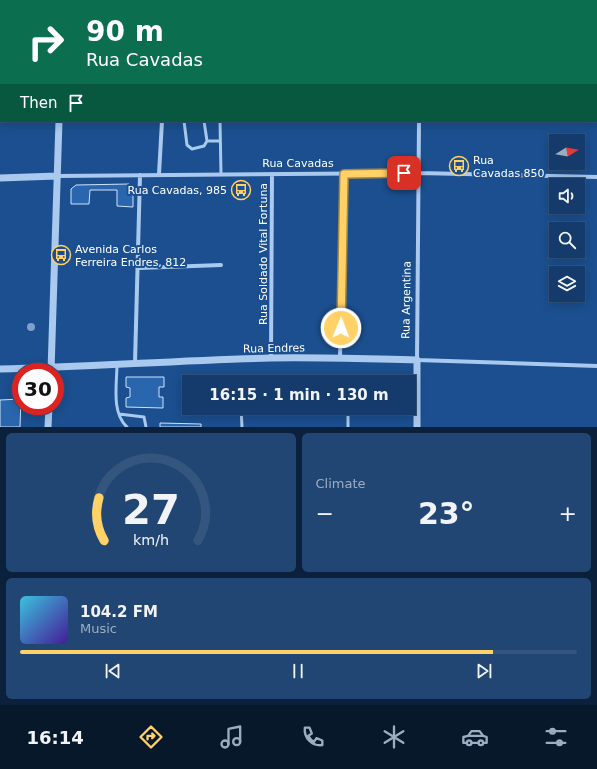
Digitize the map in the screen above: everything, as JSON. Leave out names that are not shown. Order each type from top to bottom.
[{"type":"street","points":[[51,363],[59,122]]},
{"type":"street","points":[[160,174],[162,122]]},
{"type":"street","name":"Rua Argentina","points":[[417,427],[419,122]]},
{"type":"street","name":"Rua Cavadas","points":[[0,178],[160,174],[418,173],[597,177]]},
{"type":"street","name":"Rua Soldado Vital Fortuna","points":[[271,358],[272,174]]},
{"type":"street","points":[[340,358],[344,174]]},
{"type":"street","points":[[135,363],[139,268],[140,175]]},
{"type":"street","points":[[139,268],[221,265]]},
{"type":"street","name":"Rua Endres","points":[[64,369],[135,363],[271,358],[340,358],[597,366]]},
{"type":"street","name":"Rua Endres","points":[[0,369],[12,369]]},
{"type":"street","points":[[48,427],[49,415]]},
{"type":"lane","points":[[184,122],[189,148],[199,149],[204,146],[207,141],[204,122]]},
{"type":"lane","points":[[220,122],[221,174]]},
{"type":"lane","points":[[207,141],[220,140]]},
{"type":"lane","points":[[117,364],[116,403],[121,422],[127,427]]},
{"type":"lane","points":[[119,414],[144,417],[146,427]]},
{"type":"lane","points":[[241,415],[242,427]]},
{"type":"lane","points":[[348,415],[348,427]]},
{"type":"building","points":[[129,184],[133,188],[133,207],[117,206],[117,190],[90,190],[89,204],[71,204],[71,189],[76,185]]},
{"type":"building","points":[[126,377],[164,377],[164,387],[159,387],[159,397],[163,397],[163,408],[126,407],[126,398],[130,397],[130,388],[126,387]]},
{"type":"building","points":[[12,399],[12,415],[20,415],[20,427],[0,427],[0,400]]},
{"type":"building","points":[[160,423],[201,424],[201,427],[160,427]]},
{"type":"place","name":"Rua Cavadas 850","points":[[459,166]]},
{"type":"place","name":"Rua Cavadas, 985","points":[[241,190]]},
{"type":"place","name":"Avenida Carlos Ferreira Endres, 812","points":[[61,255]]},
{"type":"route","points":[[341,328],[344,174],[404,173]]}]
